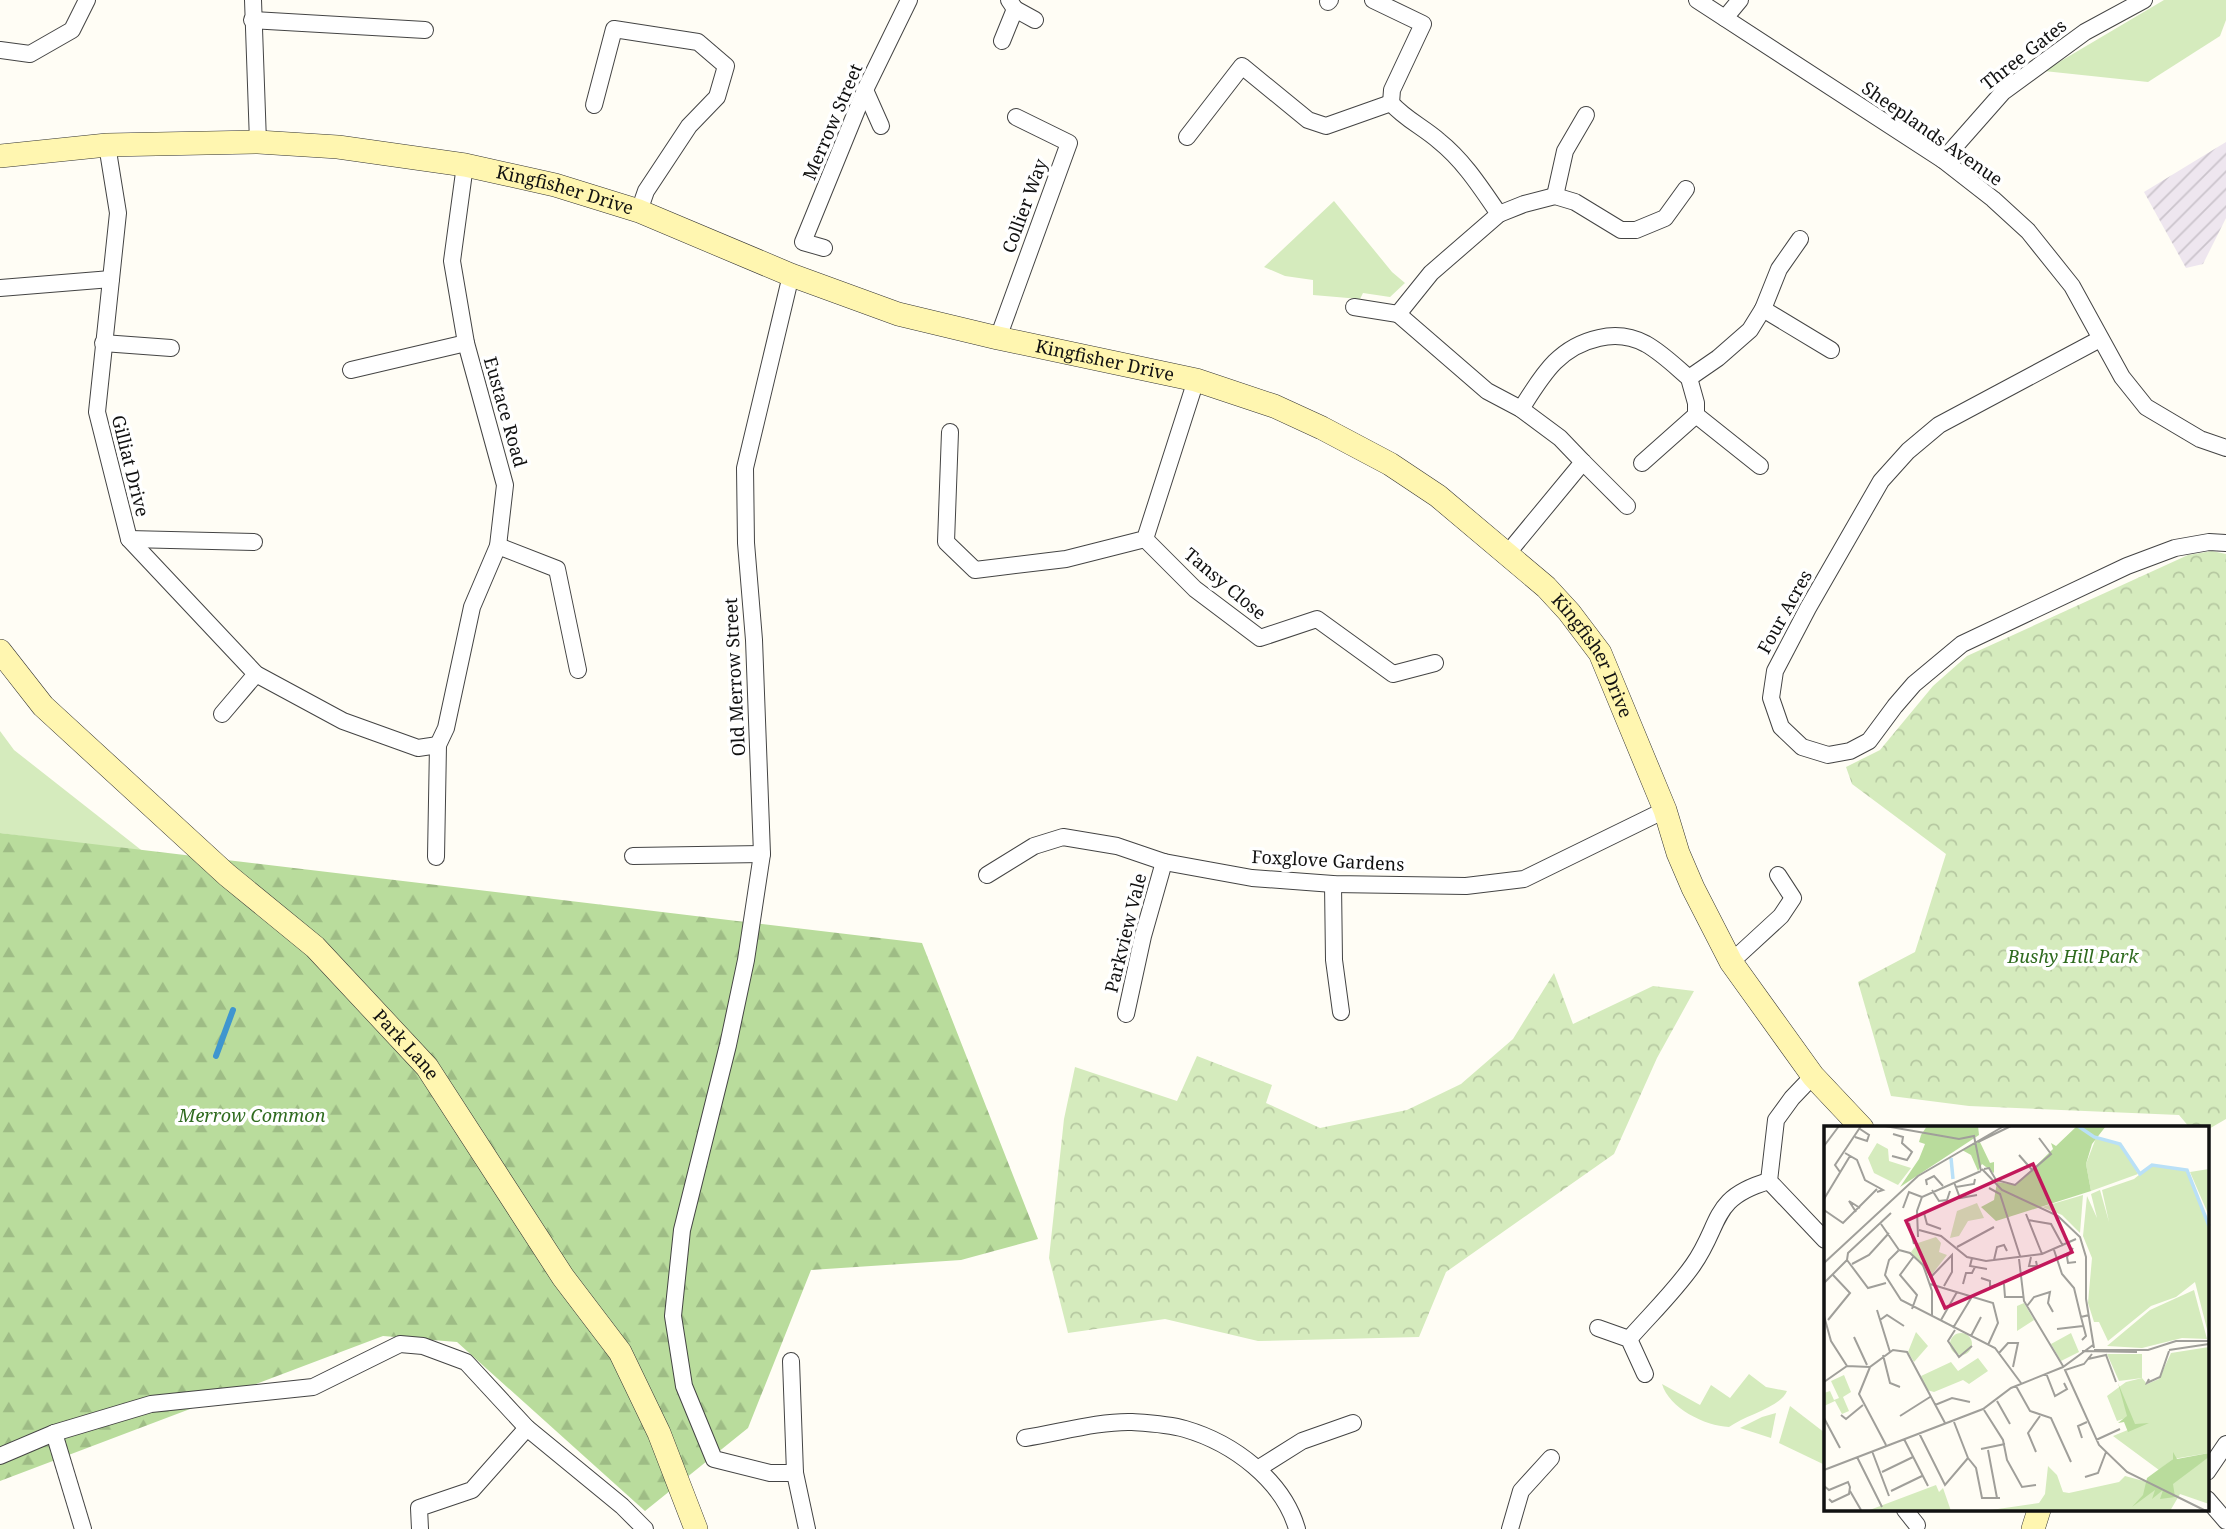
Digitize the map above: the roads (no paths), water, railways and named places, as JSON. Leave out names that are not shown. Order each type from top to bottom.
[{"type":"street","points":[[0,50],[30,54],[72,30],[88,0]]},
{"type":"street","points":[[253,0],[258,142]]},
{"type":"street","name":"Merrow Street","points":[[824,248],[803,242],[865,90],[909,0]]},
{"type":"street","points":[[1373,0],[1423,23],[1392,90],[1391,103],[1402,116],[1438,140],[1460,160],[1499,214]]},
{"type":"street","name":"Sheeplands Avenue","points":[[1697,0],[1943,160],[1993,200],[2034,239],[2072,286],[2122,377],[2146,407],[2200,439],[2226,448]]},
{"type":"street","points":[[1725,18],[1740,0]]},
{"type":"street","name":"Three Gates","points":[[1943,160],[2003,92],[2085,32],[2144,0]]},
{"type":"street","points":[[1002,41],[1012,5],[1035,20]]},
{"type":"street","points":[[252,20],[425,30]]},
{"type":"street","points":[[594,105],[614,29],[698,42],[726,66],[717,97],[690,126],[646,191],[639,211]]},
{"type":"street","points":[[1187,137],[1242,66],[1308,120],[1326,126],[1391,103]]},
{"type":"street","points":[[865,90],[881,126]]},
{"type":"street","points":[[1555,196],[1565,151],[1586,115]]},
{"type":"street","name":"Collier Way","points":[[998,338],[1069,143],[1016,117]]},
{"type":"street","name":"Kingfisher Drive","points":[[0,156],[107,145],[258,142],[338,147],[465,165],[555,185],[639,211],[791,275],[898,314],[1196,380],[1274,406],[1322,428],[1390,464],[1438,496],[1545,587],[1569,612],[1600,653],[1665,810],[1678,853],[1731,962],[1813,1076],[1860,1126]]},
{"type":"street","name":"Gilliat Drive","points":[[107,145],[118,213],[97,412],[129,539],[256,674],[342,722],[418,748],[438,745]]},
{"type":"street","name":"Eustace Road","points":[[436,857],[438,745],[446,729],[472,607],[498,547],[505,485],[466,343],[452,261],[465,165]]},
{"type":"street","points":[[1398,314],[1431,273],[1499,214],[1555,196],[1575,202],[1621,230],[1636,230],[1665,218],[1686,188]]},
{"type":"street","points":[[1689,378],[1718,358],[1749,330],[1763,309],[1779,269],[1800,239]]},
{"type":"street","name":"Old Merrow Street","points":[[791,275],[745,468],[746,543],[754,640],[762,853],[746,960],[720,1079],[682,1230],[673,1316],[684,1386],[714,1459],[769,1473],[795,1473]]},
{"type":"street","points":[[0,288],[111,279]]},
{"type":"street","points":[[1354,307],[1398,314],[1487,391],[1521,409],[1560,438],[1627,506]]},
{"type":"street","points":[[1763,309],[1831,349]]},
{"type":"street","points":[[1521,409],[1542,376],[1559,356],[1581,342],[1605,336],[1625,335],[1644,342],[1689,378],[1696,403],[1696,415],[1642,463]]},
{"type":"street","name":"Four Acres","points":[[2100,340],[1939,425],[1908,451],[1881,481],[1775,671],[1771,698],[1781,727],[1802,747],[1828,755],[1850,751],[1869,741],[1914,684],[1962,644],[2127,566],[2175,548],[2208,542],[2226,543]]},
{"type":"street","points":[[103,343],[171,348]]},
{"type":"street","points":[[351,370],[466,343]]},
{"type":"street","points":[[950,432],[946,542],[975,570],[1066,559],[1145,539],[1196,380]]},
{"type":"street","points":[[1696,415],[1760,466]]},
{"type":"street","points":[[1507,554],[1583,462]]},
{"type":"street","points":[[129,539],[254,542]]},
{"type":"street","name":"Tansy Close","points":[[1145,539],[1195,589],[1260,638],[1317,619],[1393,674],[1435,663]]},
{"type":"street","points":[[498,547],[557,569],[578,670]]},
{"type":"street","name":"Park Lane","points":[[0,650],[43,706],[227,874],[315,947],[427,1067],[563,1277],[620,1352],[659,1433],[696,1529]]},
{"type":"street","points":[[222,714],[256,674]]},
{"type":"street","name":"Foxglove Gardens","points":[[987,874],[1034,846],[1063,837],[1116,846],[1164,862],[1252,878],[1333,884],[1466,886],[1524,878],[1665,810]]},
{"type":"street","points":[[633,856],[762,853]]},
{"type":"street","name":"Parkview Vale","points":[[1126,1014],[1143,936],[1164,862]]},
{"type":"street","points":[[1731,962],[1781,916],[1793,898],[1778,876]]},
{"type":"street","points":[[1333,884],[1334,960],[1341,1012]]},
{"type":"street","points":[[1769,1181],[1776,1120],[1813,1076]]},
{"type":"street","points":[[1769,1181],[1824,1239]]},
{"type":"street","points":[[1629,1339],[1695,1263],[1726,1203],[1746,1188],[1769,1181]]},
{"type":"street","points":[[1598,1328],[1629,1339],[1645,1374]]},
{"type":"street","points":[[0,1456],[54,1433],[151,1404],[313,1387],[400,1344],[423,1346],[466,1362],[527,1428],[622,1506],[645,1529]]},
{"type":"street","points":[[791,1361],[795,1473],[807,1529]]},
{"type":"street","points":[[1025,1438],[1111,1423],[1130,1422],[1185,1429],[1224,1446],[1259,1468],[1291,1510],[1297,1529]]},
{"type":"street","points":[[1259,1468],[1302,1441],[1353,1423]]},
{"type":"street","points":[[420,1529],[419,1508],[472,1490],[527,1428]]},
{"type":"street","points":[[54,1433],[83,1529]]},
{"type":"street","points":[[2208,1471],[2226,1444]]},
{"type":"street","points":[[1510,1529],[1521,1491],[1551,1458]]},
{"type":"street","points":[[2208,1500],[2226,1521]]},
{"type":"street","points":[[1907,1512],[1917,1525]]},
{"type":"street","points":[[2033,1529],[2038,1512]]},
{"type":"waterway","points":[[216,1056],[233,1010]]},
{"type":"park label","name":"Bushy Hill Park","points":[[2073,957]]},
{"type":"park label","name":"Merrow Common","points":[[252,1116]]}]
